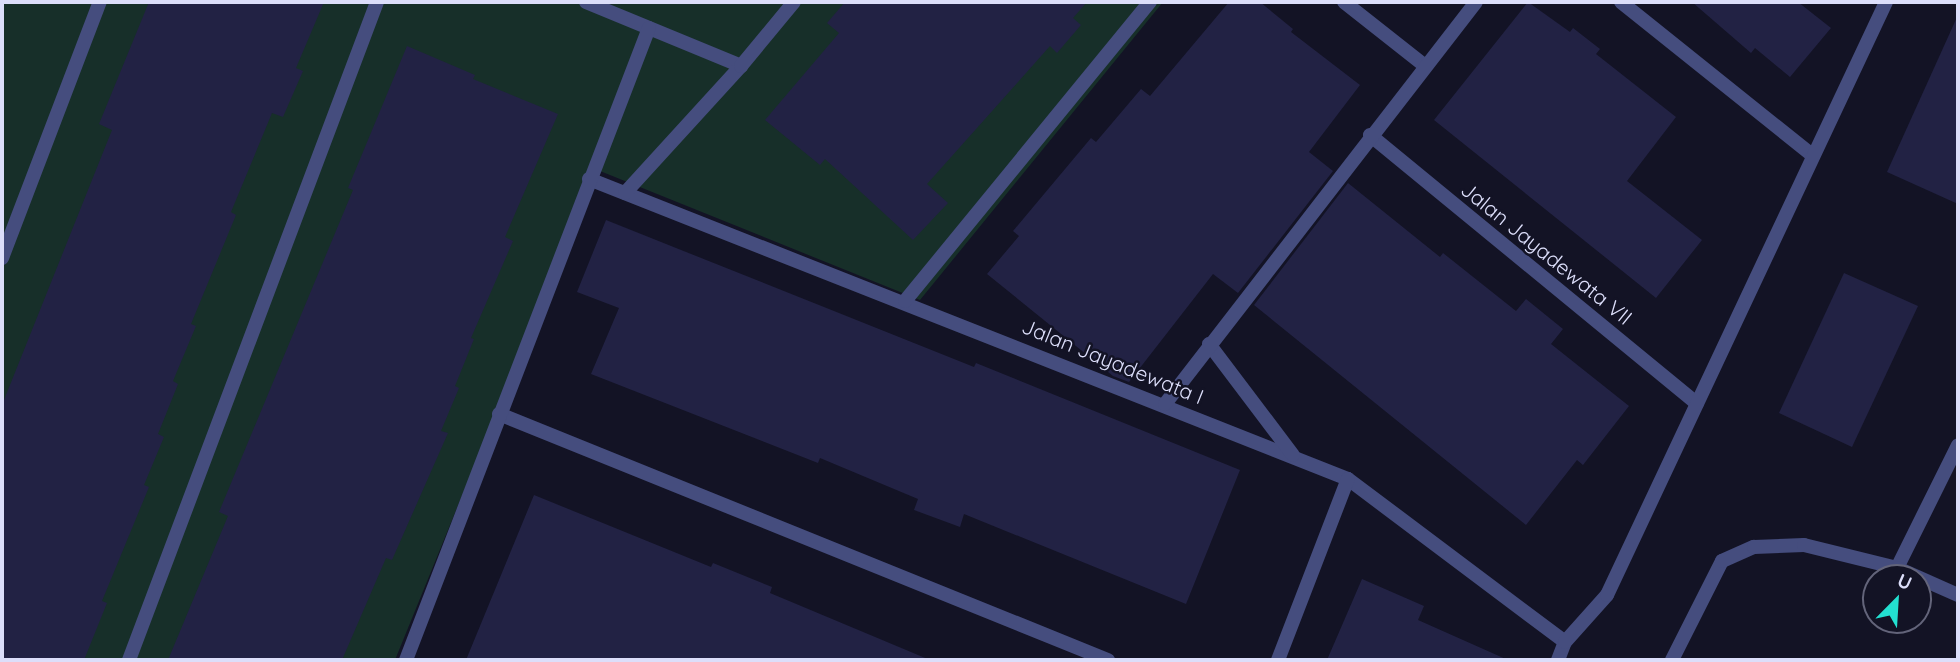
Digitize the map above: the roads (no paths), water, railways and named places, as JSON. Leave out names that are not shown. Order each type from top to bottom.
[{"type":"street","points":[[2,258],[100,2]]},
{"type":"street","points":[[129,660],[377,2]]},
{"type":"street","points":[[586,2],[741,66]]},
{"type":"street","points":[[625,193],[741,66],[794,2]]},
{"type":"street","points":[[905,302],[1150,2]]},
{"type":"street","points":[[1344,2],[1424,66]]},
{"type":"street","points":[[1165,404],[1370,135],[1476,2]]},
{"type":"street","points":[[1621,2],[1813,156]]},
{"type":"street","points":[[1558,660],[1565,642],[1606,595],[1886,2]]},
{"type":"street","points":[[406,660],[649,28]]},
{"type":"street","name":"Jalan Jayadewata VII","points":[[1370,135],[1698,404]]},
{"type":"street","name":"Jalan Jayadewata I","points":[[589,179],[1165,404],[1348,479],[1565,642]]},
{"type":"street","points":[[1209,344],[1294,456]]},
{"type":"street","points":[[499,414],[1108,660]]},
{"type":"street","points":[[1899,564],[1958,445]]},
{"type":"street","points":[[1278,660],[1348,479]]},
{"type":"street","points":[[1672,660],[1723,561],[1754,547],[1804,545],[1881,564]]},
{"type":"street","points":[[1932,583],[1958,595]]}]
